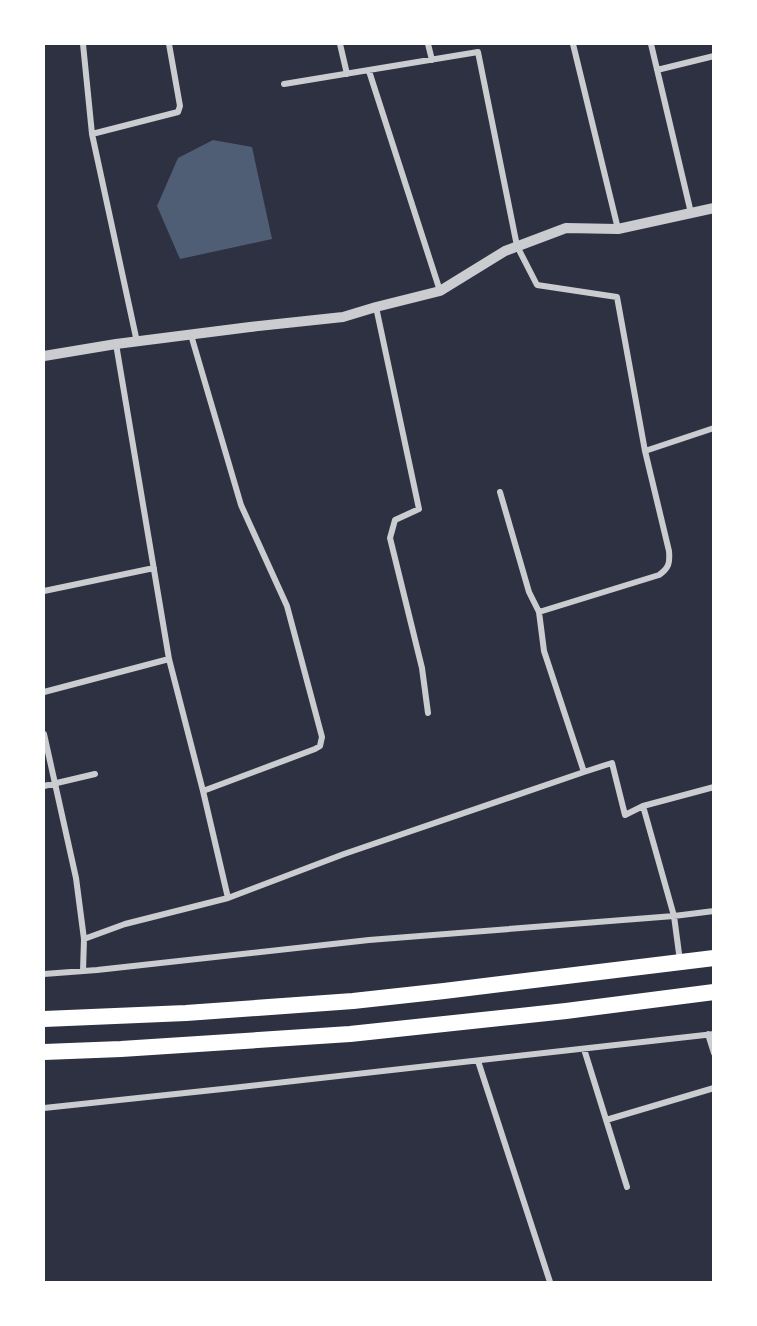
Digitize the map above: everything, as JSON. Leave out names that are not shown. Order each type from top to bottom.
[{"type":"highway","points":[[44,1018],[186,1013],[353,1001],[714,958]]},
{"type":"highway","points":[[44,1052],[350,1034],[566,1011],[714,992]]},
{"type":"street","points":[[83,44],[92,134],[136,342]]},
{"type":"street","points":[[92,134],[178,112],[180,106],[169,44]]},
{"type":"street","points":[[340,44],[347,74]]},
{"type":"street","points":[[428,44],[432,60]]},
{"type":"street","points":[[477,44],[517,246],[537,285],[617,297],[645,451],[669,551],[670,561],[667,570],[659,575],[539,612]]},
{"type":"street","points":[[573,44],[618,229]]},
{"type":"street","points":[[651,44],[691,213]]},
{"type":"street","points":[[284,84],[478,52]]},
{"type":"street","points":[[657,70],[714,56]]},
{"type":"street","points":[[369,71],[440,291]]},
{"type":"street","points":[[44,356],[190,334],[343,317],[440,291],[505,251],[566,228],[618,229],[714,208]]},
{"type":"street","points":[[376,307],[420,509],[394,520],[390,538],[422,668],[428,713]]},
{"type":"street","points":[[190,334],[241,505],[287,606],[322,737],[320,746],[315,749],[203,791]]},
{"type":"street","points":[[116,344],[169,659],[228,898]]},
{"type":"street","points":[[645,451],[714,428]]},
{"type":"street","points":[[500,492],[530,592],[539,612],[544,651],[584,772]]},
{"type":"street","points":[[44,591],[154,568]]},
{"type":"street","points":[[44,692],[169,659]]},
{"type":"street","points":[[44,735],[76,878],[84,939],[83,971]]},
{"type":"street","points":[[84,939],[125,924],[228,898],[344,854],[612,763],[625,815],[643,806],[714,787]]},
{"type":"street","points":[[44,786],[94,774]]},
{"type":"street","points":[[643,806],[674,916],[680,962]]},
{"type":"street","points":[[44,974],[369,940],[714,911]]},
{"type":"street","points":[[44,1108],[711,1034],[714,1053]]},
{"type":"street","points":[[584,1049],[627,1187]]},
{"type":"street","points":[[478,1060],[550,1282]]},
{"type":"street","points":[[606,1120],[714,1088]]},
{"type":"water","points":[[213,140],[252,147],[272,239],[180,259],[157,206],[178,158]]}]
